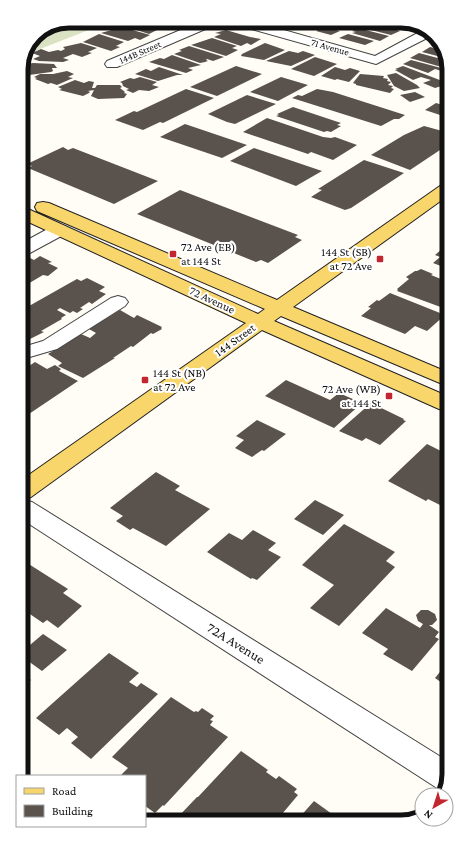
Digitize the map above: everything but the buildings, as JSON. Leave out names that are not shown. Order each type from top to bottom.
[{"type":"main road","name":"144 Street","points":[[28,487],[442,192]]},
{"type":"main road","name":"72 Avenue","points":[[28,201],[442,378]]},
{"type":"main road","name":"72 Avenue","points":[[28,216],[260,322],[442,402]]},
{"type":"street","name":"144B Street","points":[[112,64],[196,28]]},
{"type":"street","name":"71 Avenue","points":[[263,28],[376,60],[423,35]]},
{"type":"street","points":[[28,247],[59,230]]},
{"type":"street","points":[[28,350],[50,345],[118,302]]},
{"type":"street","name":"72A Avenue","points":[[28,511],[442,774]]},
{"type":"green space","points":[[69,28],[94,28],[32,52],[42,38],[54,31]]},
{"type":"place","name":"72 Ave (EB) at 144 St","points":[[173,254]]},
{"type":"place","name":"144 St (SB) at 72 Ave","points":[[380,259]]},
{"type":"place","name":"144 St (NB) at 72 Ave","points":[[145,380]]},
{"type":"place","name":"72 Ave (WB) at 144 St","points":[[389,396]]}]
